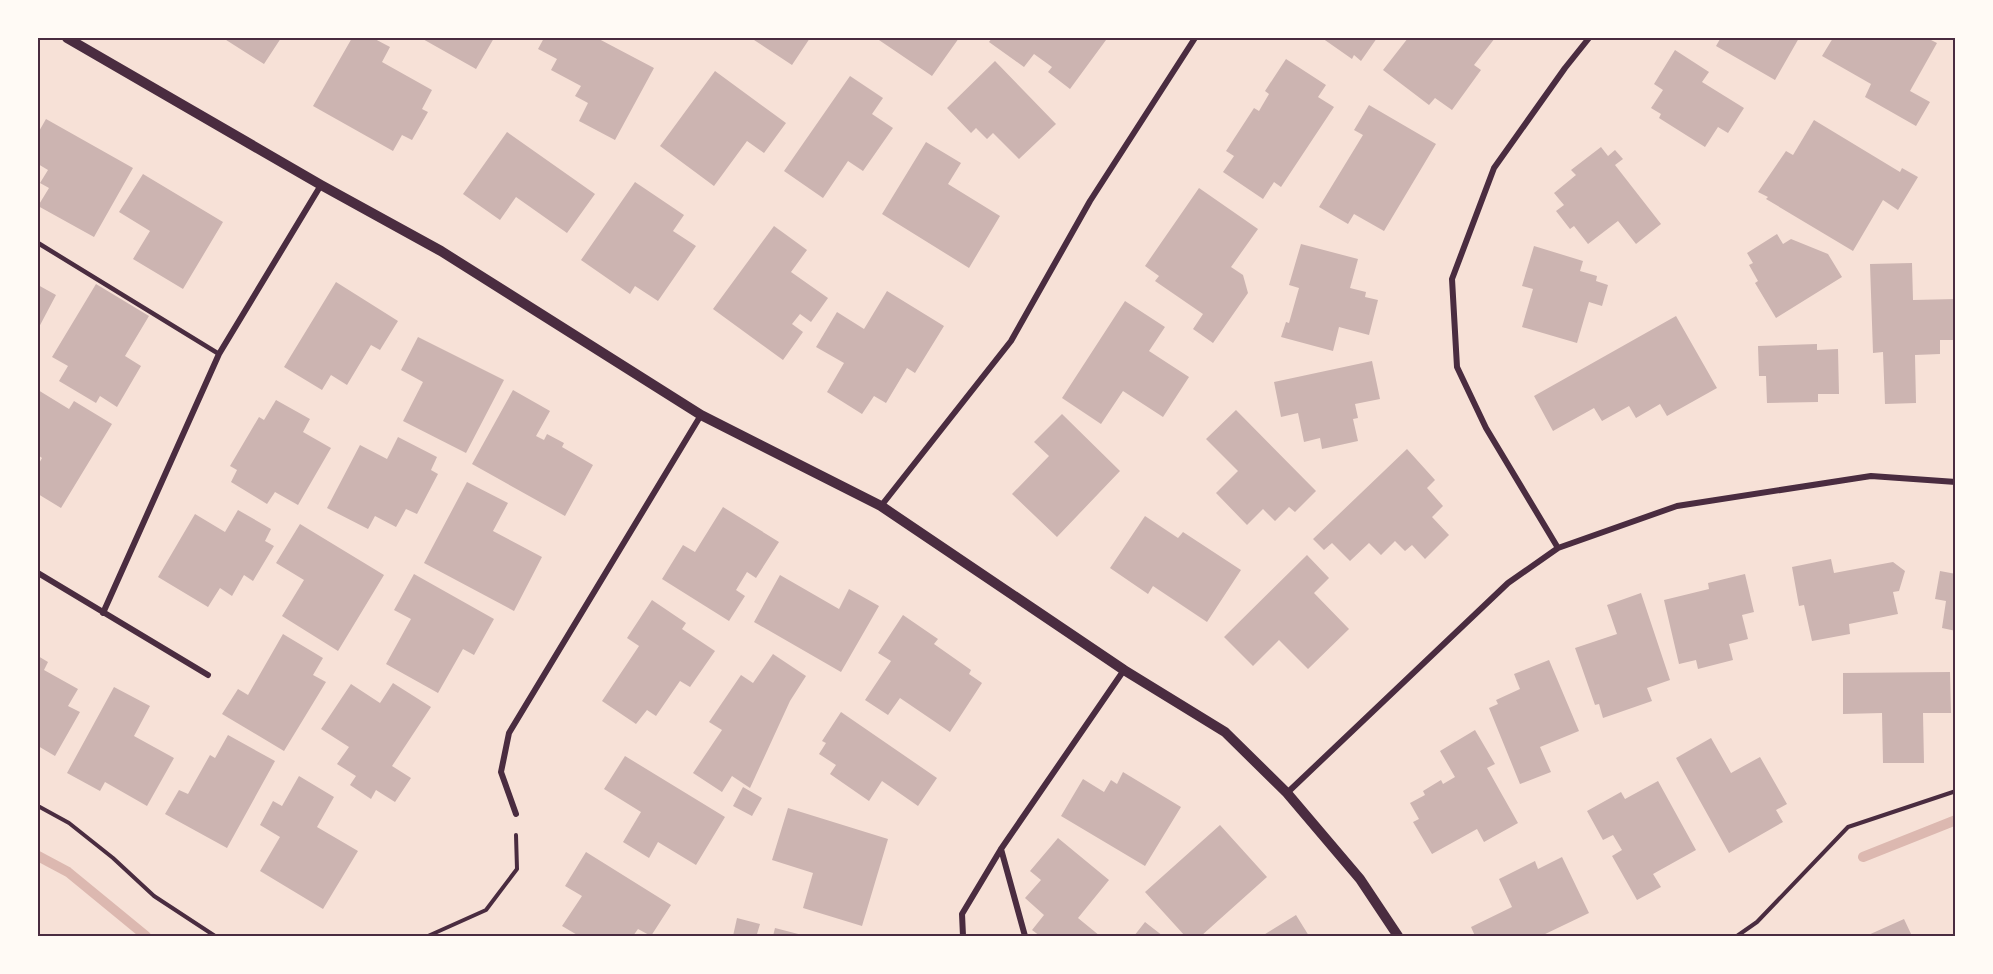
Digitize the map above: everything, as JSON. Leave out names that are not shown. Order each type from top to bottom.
[{"type":"street","points":[[67,38],[321,185],[441,251],[701,415],[881,506],[1124,670],[1225,732],[1287,793],[1360,879],[1398,936]]},
{"type":"street","points":[[881,506],[1011,341],[1090,201],[1195,38]]},
{"type":"street","points":[[1558,548],[1486,428],[1457,367],[1452,279],[1494,168],[1589,38]]},
{"type":"street","points":[[103,613],[219,354],[321,185]]},
{"type":"street","points":[[516,814],[501,772],[509,733],[701,415]]},
{"type":"street","points":[[1287,793],[1508,583],[1558,548],[1677,506],[1871,476],[1956,482]]},
{"type":"street","points":[[38,573],[208,675]]},
{"type":"street","points":[[963,936],[962,914],[1001,849],[1124,670]]},
{"type":"street","points":[[1001,849],[1025,936]]},
{"type":"lane","points":[[38,243],[219,354]]},
{"type":"path","points":[[1737,936],[1757,922],[1848,827],[1956,791]]},
{"type":"path","points":[[38,806],[69,824],[113,858],[154,896],[215,936]]},
{"type":"path","points":[[428,936],[486,910],[517,869],[516,814]]},
{"type":"building","points":[[223,38],[281,38],[264,64]]},
{"type":"building","points":[[352,38],[373,38],[390,47],[382,62],[432,90],[422,109],[428,112],[412,140],[402,135],[393,151],[313,106]]},
{"type":"building","points":[[421,38],[494,38],[476,69]]},
{"type":"building","points":[[544,38],[597,38],[654,68],[615,140],[579,121],[588,103],[575,96],[581,86],[551,70],[557,59],[538,49]]},
{"type":"building","points":[[751,38],[810,38],[792,65]]},
{"type":"building","points":[[876,38],[959,38],[932,76]]},
{"type":"building","points":[[992,38],[1102,38],[1106,40],[1070,89],[1048,72],[1052,67],[1034,54],[1024,67],[989,42]]},
{"type":"building","points":[[1322,38],[1377,38],[1361,61],[1354,55],[1352,59]]},
{"type":"building","points":[[1408,38],[1495,38],[1474,65],[1481,70],[1452,110],[1435,98],[1429,105],[1383,70]]},
{"type":"building","points":[[1717,38],[1799,38],[1775,80],[1716,46],[1720,39]]},
{"type":"building","points":[[1833,38],[1893,38],[1897,40],[1899,38],[1927,38],[1937,43],[1910,91],[1930,102],[1916,126],[1865,97],[1871,84],[1822,56]]},
{"type":"building","points":[[1675,50],[1709,72],[1702,82],[1744,108],[1728,133],[1718,127],[1705,147],[1659,118],[1661,114],[1651,108],[1663,90],[1654,84]]},
{"type":"building","points":[[1286,59],[1326,85],[1318,97],[1334,107],[1281,187],[1274,182],[1263,199],[1223,172],[1234,156],[1226,151],[1254,108],[1259,111],[1269,94],[1265,91]]},
{"type":"building","points":[[995,61],[1056,124],[1019,159],[993,133],[987,139],[976,128],[971,133],[947,108]]},
{"type":"building","points":[[715,71],[786,123],[764,153],[747,141],[714,186],[660,146]]},
{"type":"building","points":[[850,76],[883,98],[872,114],[893,128],[863,171],[848,161],[823,198],[784,171]]},
{"type":"building","points":[[1369,105],[1436,144],[1384,231],[1354,214],[1348,224],[1319,207],[1363,135],[1354,130]]},
{"type":"building","points":[[46,119],[133,168],[94,237],[38,206],[49,188],[40,183],[48,170],[38,164],[38,133]]},
{"type":"building","points":[[1814,120],[1900,172],[1902,168],[1918,177],[1898,210],[1883,200],[1853,251],[1758,192],[1786,151],[1793,155]]},
{"type":"building","points":[[507,132],[595,194],[567,233],[516,197],[500,220],[463,194]]},
{"type":"building","points":[[926,142],[961,163],[948,184],[1000,216],[969,268],[882,214]]},
{"type":"building","points":[[1601,147],[1608,156],[1615,150],[1623,159],[1615,165],[1661,224],[1636,244],[1618,221],[1588,244],[1574,226],[1570,229],[1556,211],[1564,205],[1554,193],[1576,175],[1571,170]]},
{"type":"building","points":[[143,174],[223,222],[183,289],[133,259],[150,231],[119,212]]},
{"type":"building","points":[[635,182],[684,215],[673,231],[696,246],[658,301],[635,286],[630,294],[581,260]]},
{"type":"building","points":[[1199,188],[1258,229],[1231,267],[1243,275],[1248,293],[1213,343],[1193,329],[1203,314],[1155,281],[1159,276],[1145,266]]},
{"type":"building","points":[[774,226],[807,250],[791,272],[828,298],[811,322],[800,314],[792,324],[803,332],[783,360],[713,309]]},
{"type":"building","points":[[1777,234],[1783,244],[1791,239],[1828,254],[1842,277],[1776,318],[1755,283],[1758,281],[1749,265],[1753,263],[1747,253]]},
{"type":"building","points":[[1301,244],[1358,259],[1350,288],[1366,292],[1365,297],[1378,300],[1369,335],[1339,327],[1333,351],[1281,337],[1286,322],[1289,323],[1299,288],[1289,285]]},
{"type":"building","points":[[1534,246],[1583,261],[1580,271],[1597,276],[1596,281],[1608,285],[1602,306],[1589,302],[1577,343],[1522,327],[1533,289],[1522,286]]},
{"type":"building","points":[[1912,263],[1913,300],[1956,299],[1956,340],[1940,340],[1940,354],[1915,355],[1916,403],[1885,404],[1883,352],[1873,353],[1870,264]]},
{"type":"building","points":[[336,282],[398,321],[380,350],[371,345],[347,385],[331,375],[322,390],[284,367]]},
{"type":"building","points":[[96,284],[149,316],[125,356],[141,366],[117,407],[100,396],[96,403],[59,381],[68,366],[52,357]]},
{"type":"building","points":[[38,285],[56,295],[38,329]]},
{"type":"building","points":[[887,291],[944,326],[915,373],[907,368],[886,403],[874,396],[862,414],[827,392],[844,363],[816,347],[837,312],[864,329]]},
{"type":"building","points":[[1125,301],[1165,327],[1149,351],[1189,377],[1163,417],[1123,391],[1101,424],[1062,398]]},
{"type":"building","points":[[1676,316],[1717,388],[1667,416],[1660,404],[1636,418],[1629,406],[1602,421],[1594,408],[1553,431],[1534,396]]},
{"type":"building","points":[[418,337],[504,380],[466,453],[403,421],[423,382],[401,370]]},
{"type":"building","points":[[1817,344],[1817,350],[1838,349],[1839,394],[1818,394],[1818,402],[1767,403],[1766,376],[1759,376],[1758,346]]},
{"type":"building","points":[[1372,361],[1380,399],[1355,404],[1358,418],[1353,419],[1358,441],[1322,449],[1320,438],[1304,442],[1298,413],[1281,417],[1274,382]]},
{"type":"building","points":[[38,390],[69,409],[74,401],[112,424],[61,508],[38,494],[38,465],[42,458],[38,455]]},
{"type":"building","points":[[513,390],[550,411],[536,436],[544,440],[547,434],[564,443],[562,447],[593,465],[565,516],[472,464]]},
{"type":"building","points":[[276,400],[310,419],[303,432],[331,448],[298,505],[275,492],[267,504],[231,482],[237,470],[230,466],[259,417],[264,420]]},
{"type":"building","points":[[1236,410],[1316,491],[1295,512],[1289,507],[1275,521],[1263,509],[1247,525],[1216,493],[1238,471],[1206,439]]},
{"type":"building","points":[[1062,414],[1120,471],[1057,537],[1012,494],[1049,456],[1034,442]]},
{"type":"building","points":[[398,437],[437,457],[431,470],[438,474],[417,514],[406,509],[396,527],[375,516],[368,529],[327,508],[360,445],[387,459]]},
{"type":"building","points":[[1407,449],[1435,480],[1427,488],[1443,506],[1432,517],[1449,535],[1425,559],[1412,545],[1405,551],[1395,541],[1381,555],[1369,543],[1350,561],[1332,543],[1324,550],[1313,539]]},
{"type":"building","points":[[467,482],[508,503],[493,531],[542,557],[514,611],[424,563]]},
{"type":"building","points":[[723,507],[779,542],[756,578],[747,572],[736,590],[745,596],[729,621],[662,579],[683,545],[695,552]]},
{"type":"building","points":[[238,510],[271,529],[265,541],[274,546],[253,581],[244,575],[232,596],[220,588],[208,607],[158,577],[195,514],[225,532]]},
{"type":"building","points":[[1145,516],[1178,538],[1183,532],[1241,570],[1207,622],[1153,586],[1148,594],[1110,568]]},
{"type":"building","points":[[300,524],[384,575],[338,651],[282,616],[304,580],[276,563]]},
{"type":"building","points":[[1307,555],[1329,578],[1314,593],[1349,629],[1308,669],[1279,640],[1253,666],[1224,637]]},
{"type":"building","points":[[1831,559],[1834,573],[1893,562],[1905,571],[1899,591],[1893,592],[1898,614],[1849,624],[1850,634],[1812,641],[1804,605],[1799,606],[1792,567]]},
{"type":"building","points":[[1940,571],[1956,574],[1956,631],[1942,628],[1946,601],[1935,599]]},
{"type":"building","points":[[414,574],[494,619],[474,655],[463,649],[438,693],[386,664],[411,619],[394,610]]},
{"type":"building","points":[[1745,574],[1754,612],[1742,615],[1748,639],[1729,644],[1733,660],[1698,669],[1696,660],[1679,664],[1664,600],[1709,589],[1708,583]]},
{"type":"building","points":[[780,575],[839,609],[849,589],[879,606],[841,672],[754,622]]},
{"type":"building","points":[[1641,593],[1670,680],[1647,688],[1652,701],[1603,718],[1599,704],[1595,705],[1575,648],[1617,634],[1607,605]]},
{"type":"building","points":[[652,600],[686,623],[682,629],[715,651],[690,687],[680,681],[656,716],[647,710],[636,724],[602,701],[639,646],[627,638]]},
{"type":"building","points":[[903,615],[938,639],[934,644],[971,670],[969,674],[982,683],[950,732],[900,698],[888,715],[865,700],[891,661],[878,653]]},
{"type":"building","points":[[283,634],[323,658],[313,675],[326,682],[284,751],[222,714],[238,689],[248,695]]},
{"type":"building","points":[[773,654],[806,676],[790,701],[750,788],[732,776],[722,792],[693,773],[722,730],[709,722],[741,675],[753,683]]},
{"type":"building","points":[[38,656],[48,662],[44,670],[78,689],[68,706],[80,712],[55,756],[38,746]]},
{"type":"building","points":[[1549,660],[1579,731],[1540,747],[1551,772],[1520,784],[1489,708],[1498,704],[1496,700],[1520,689],[1514,674]]},
{"type":"building","points":[[1950,672],[1951,713],[1923,713],[1924,763],[1883,763],[1882,713],[1843,714],[1843,673]]},
{"type":"building","points":[[393,683],[431,707],[392,766],[411,778],[395,802],[376,790],[371,799],[350,785],[356,776],[337,764],[349,747],[321,729],[351,684],[380,703]]},
{"type":"building","points":[[114,687],[150,706],[134,736],[174,758],[147,806],[105,782],[100,791],[67,773]]},
{"type":"building","points":[[841,712],[937,778],[918,806],[882,781],[869,801],[830,774],[836,765],[819,754],[826,743],[822,741]]},
{"type":"building","points":[[1475,730],[1495,764],[1487,768],[1518,823],[1484,842],[1477,829],[1432,854],[1413,822],[1419,819],[1410,803],[1425,795],[1423,791],[1441,780],[1443,784],[1455,777],[1440,751]]},
{"type":"building","points":[[228,735],[275,761],[227,848],[165,814],[179,790],[188,794],[210,755],[215,758]]},
{"type":"building","points":[[1711,738],[1731,773],[1760,757],[1787,804],[1776,810],[1783,822],[1729,853],[1676,758]]},
{"type":"building","points":[[625,756],[725,817],[696,865],[658,842],[649,858],[623,842],[641,812],[604,789]]},
{"type":"building","points":[[1123,772],[1181,807],[1145,866],[1061,816],[1083,779],[1104,792],[1111,780],[1117,784]]},
{"type":"building","points":[[299,776],[334,797],[317,827],[358,851],[323,909],[260,871],[280,837],[260,825],[273,801],[282,806]]},
{"type":"building","points":[[1658,781],[1696,850],[1653,874],[1661,887],[1637,900],[1612,856],[1622,850],[1613,835],[1603,840],[1587,811],[1621,792],[1625,799]]},
{"type":"building","points":[[743,787],[762,798],[752,816],[733,806]]},
{"type":"building","points":[[788,808],[888,839],[862,926],[803,908],[813,873],[772,860]]},
{"type":"building","points":[[1220,825],[1267,877],[1201,936],[1185,936],[1145,892]]},
{"type":"building","points":[[1058,838],[1109,880],[1078,918],[1100,936],[1040,936],[1032,930],[1044,915],[1025,898],[1041,880],[1030,871]]},
{"type":"building","points":[[586,852],[671,905],[651,936],[638,929],[633,936],[579,936],[562,926],[582,896],[565,886]]},
{"type":"building","points":[[1562,857],[1589,913],[1541,936],[1475,936],[1471,927],[1512,907],[1499,879],[1535,861],[1538,869]]},
{"type":"building","points":[[1296,915],[1309,936],[1262,936]]},
{"type":"building","points":[[737,918],[760,924],[757,934],[763,936],[733,936]]},
{"type":"building","points":[[1904,919],[1912,936],[1866,936]]},
{"type":"building","points":[[1145,922],[1163,936],[1134,936]]},
{"type":"building","points":[[775,928],[806,936],[773,936]]},
{"type":"waterway","points":[[1863,857],[1956,820]]},
{"type":"waterway","points":[[38,856],[68,872],[146,936]]}]
